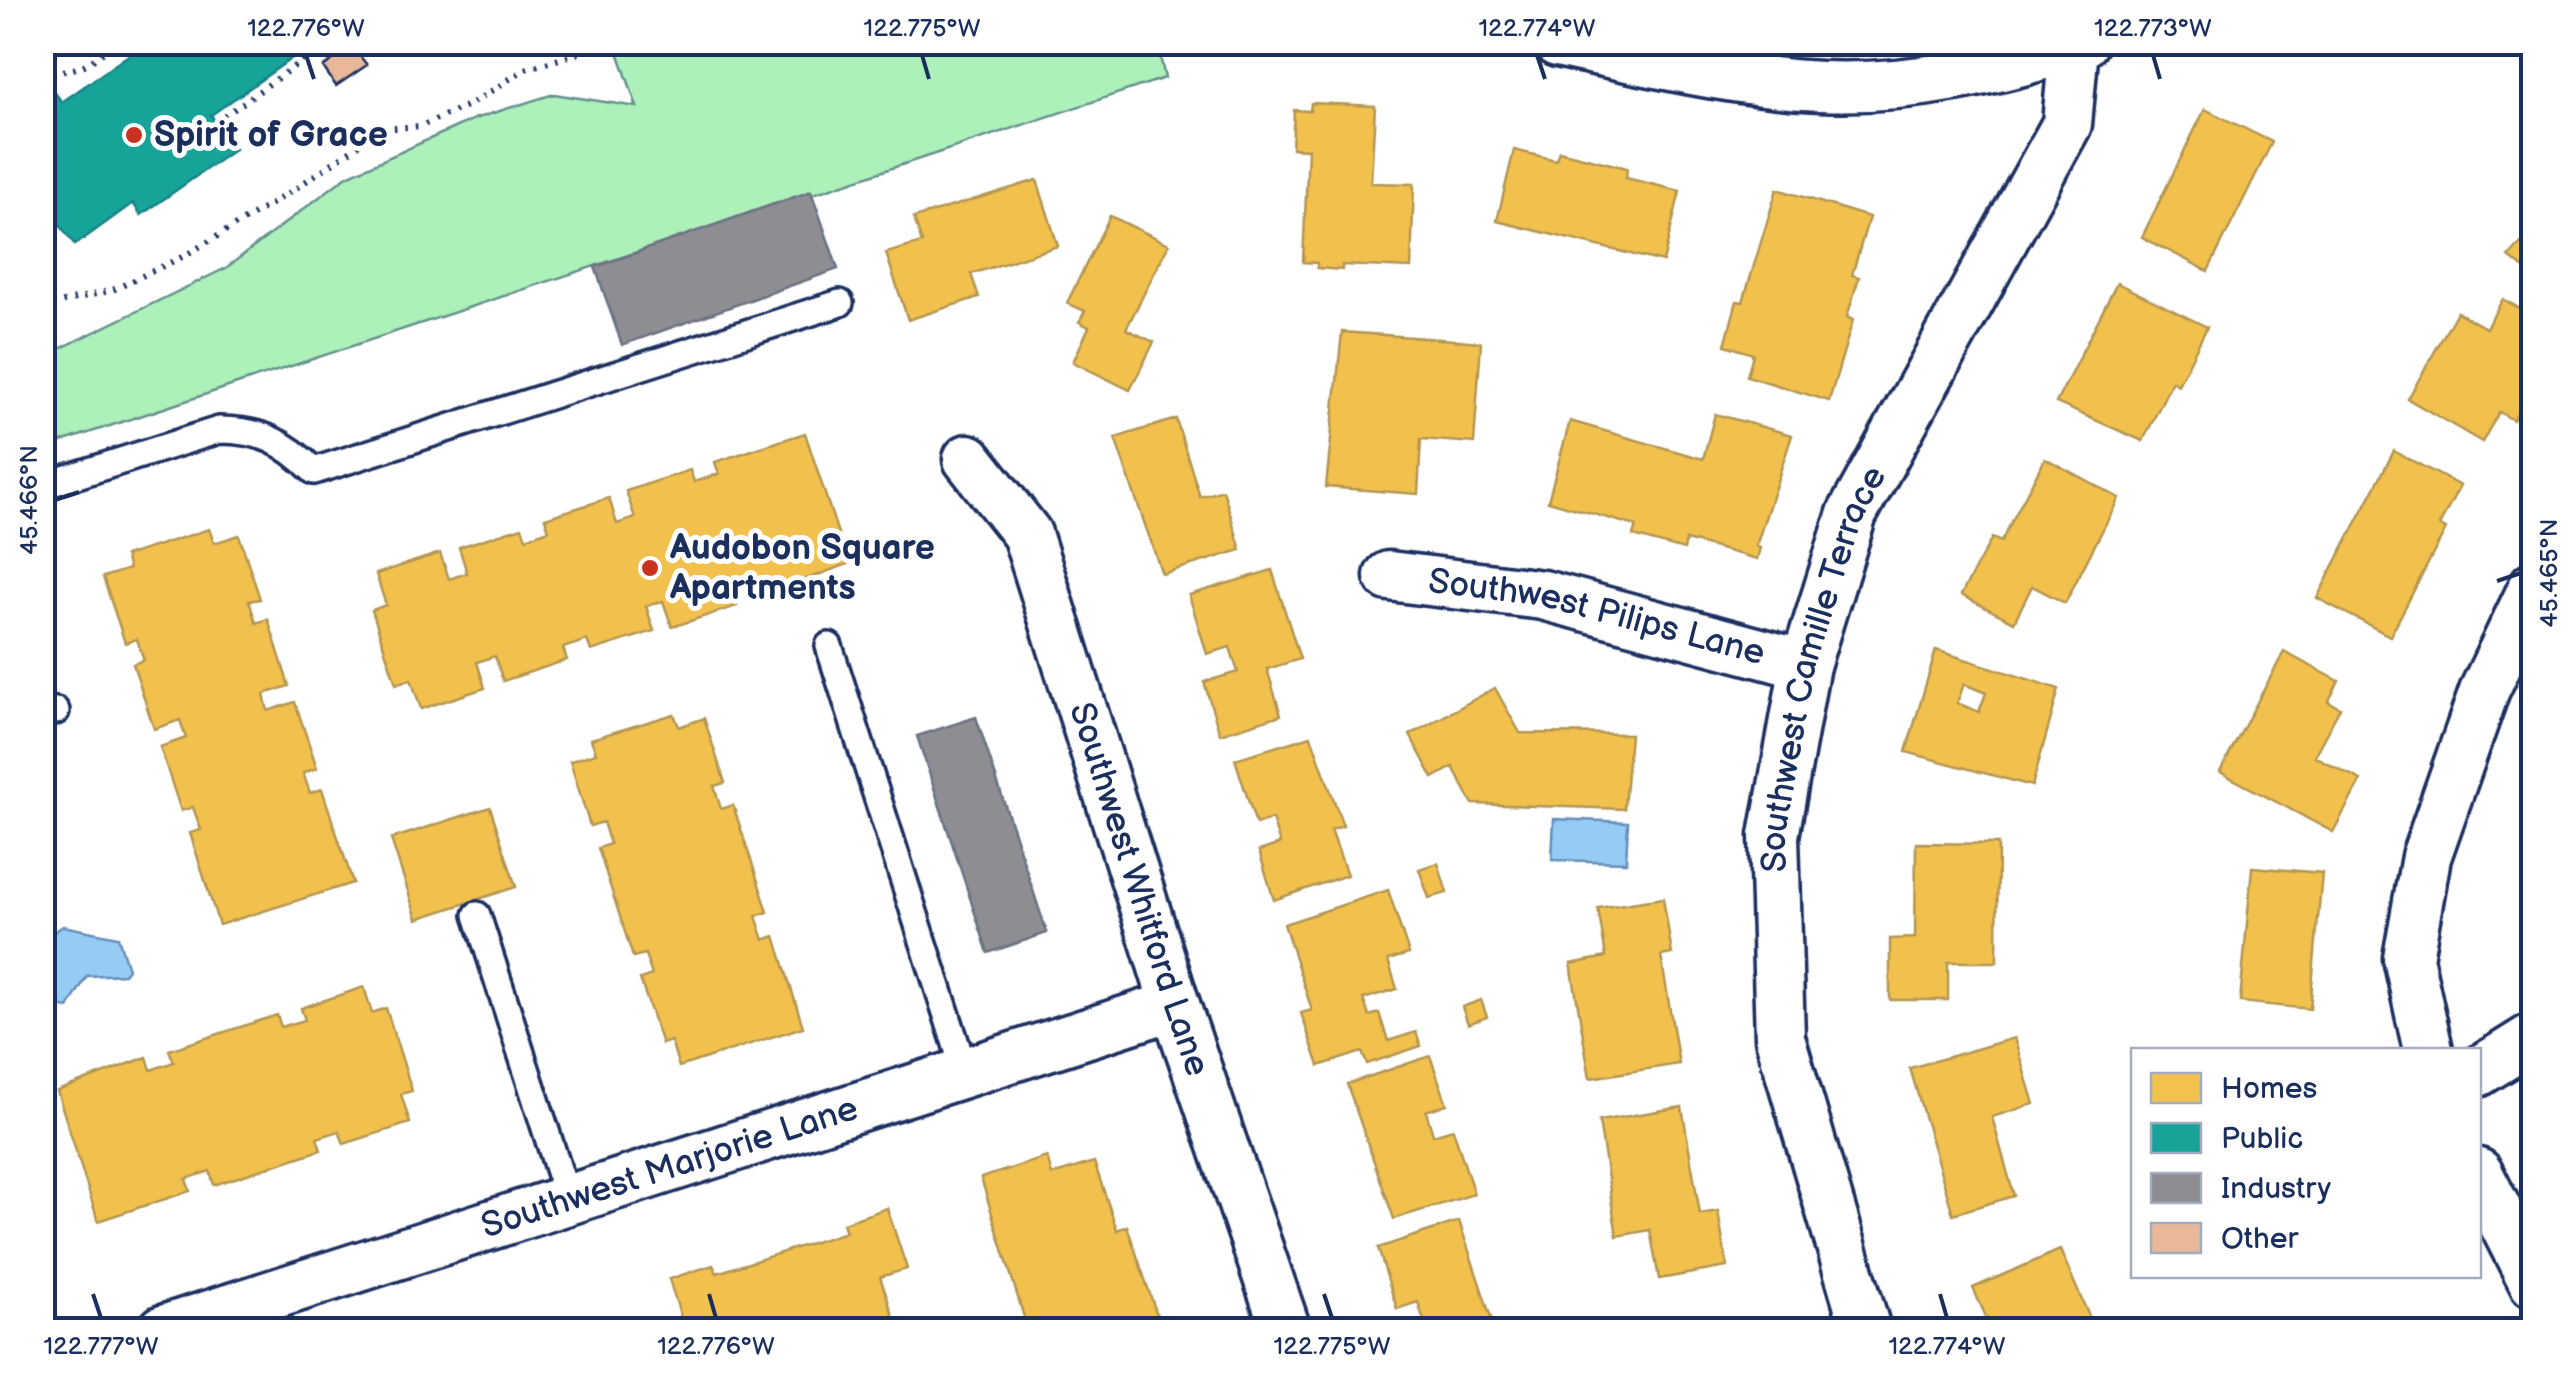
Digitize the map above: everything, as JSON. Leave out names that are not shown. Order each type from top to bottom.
[{"type":"street","points":[[1556,42],[1693,69],[1826,86],[1934,78],[2079,44]]},
{"type":"street","name":"Southwest Camille Terrace","points":[[1866,1330],[1780,1038],[1774,836],[1804,664],[1852,514],[2067,124],[2079,44]]},
{"type":"street","name":"Southwest Whitford Lane","points":[[968,459],[1027,534],[1175,1005],[1286,1330]]},
{"type":"street","name":"Southwest Pilips Lane","points":[[1389,576],[1543,596],[1804,664]]},
{"type":"street","points":[[2428,1048],[2408,958],[2426,857],[2485,689],[2534,586]]},
{"type":"street","name":"Southwest Marjorie Lane","points":[[163,1330],[1175,1005]]},
{"type":"street","points":[[2481,1070],[2534,1037]]},
{"type":"street","points":[[2481,1179],[2534,1282]]},
{"type":"lane","points":[[42,486],[219,430],[247,430],[271,437],[314,471],[840,303]]},
{"type":"lane","points":[[829,646],[965,1072]]},
{"type":"lane","points":[[477,915],[568,1200]]},
{"type":"path","points":[[42,69],[66,71],[86,66],[114,42]]},
{"type":"path","points":[[216,122],[315,46],[328,42]]},
{"type":"path","points":[[42,307],[114,290],[186,256],[286,195],[382,129],[421,126],[471,104],[525,69],[586,51],[593,42]]},
{"type":"green space","points":[[615,43],[1157,43],[1165,78],[43,448],[43,357],[226,268],[347,176],[474,119],[554,94],[637,107]]},
{"type":"water","points":[[1554,819],[1628,822],[1626,862],[1552,860]]},
{"type":"water","points":[[63,926],[118,937],[128,969],[124,974],[87,976],[68,1008],[43,1004],[49,935]]},
{"type":"building: Homes","points":[[1311,103],[1375,106],[1371,183],[1414,184],[1411,268],[1342,265],[1342,270],[1317,268],[1317,263],[1303,262],[1308,149],[1292,148],[1294,110],[1310,111]]},
{"type":"building: Homes","points":[[2205,109],[2272,142],[2208,271],[2142,237]]},
{"type":"building: Homes","points":[[1514,150],[1556,160],[1559,151],[1627,168],[1626,178],[1680,191],[1663,262],[1497,221]]},
{"type":"building: Homes","points":[[1037,180],[1058,246],[971,274],[979,297],[908,320],[886,253],[922,243],[914,218]]},
{"type":"building: Homes","points":[[1777,189],[1869,217],[1852,275],[1859,277],[1847,317],[1853,320],[1829,401],[1747,376],[1753,354],[1725,345],[1737,301],[1743,302]]},
{"type":"building: Homes","points":[[1110,216],[1169,244],[1126,329],[1154,342],[1130,390],[1073,362],[1089,327],[1079,322],[1085,311],[1067,303]]},
{"type":"building: Homes","points":[[2534,229],[2534,277],[2509,257]]},
{"type":"building: Homes","points":[[2117,283],[2207,327],[2178,385],[2172,381],[2143,441],[2056,403]]},
{"type":"building: Homes","points":[[2503,299],[2534,317],[2534,385],[2513,420],[2499,412],[2482,442],[2408,399],[2457,312],[2486,328]]},
{"type":"building: Homes","points":[[1342,332],[1481,342],[1474,443],[1421,439],[1418,494],[1326,487]]},
{"type":"building: Homes","points":[[1715,414],[1792,435],[1756,546],[1760,548],[1757,559],[1686,540],[1684,550],[1633,536],[1636,526],[1548,501],[1570,421],[1703,459]]},
{"type":"building: Homes","points":[[1176,419],[1200,497],[1223,490],[1241,550],[1162,574],[1115,438]]},
{"type":"building: Homes","name":"Audobon Square Apartments","points":[[805,433],[848,564],[758,597],[755,585],[732,592],[737,606],[672,627],[663,601],[646,606],[654,631],[591,651],[587,640],[563,648],[567,660],[503,681],[495,656],[477,662],[485,688],[421,709],[411,679],[396,684],[372,610],[386,605],[376,574],[440,553],[449,579],[467,573],[459,547],[522,527],[526,538],[549,530],[545,518],[609,498],[617,524],[635,518],[626,491],[690,470],[694,482],[719,474],[715,462]]},
{"type":"building: Homes","points":[[2394,451],[2460,486],[2439,526],[2446,529],[2390,636],[2317,598]]},
{"type":"building: Homes","points":[[2045,458],[2119,498],[2065,603],[2032,586],[2014,622],[1961,595],[1992,538],[2001,542]]},
{"type":"building: Homes","points":[[209,529],[214,543],[239,535],[260,599],[249,601],[256,623],[268,619],[289,686],[264,694],[268,711],[295,702],[317,768],[303,773],[310,793],[322,789],[353,883],[219,925],[190,833],[201,830],[193,807],[181,811],[160,747],[186,738],[180,720],[154,729],[133,664],[144,660],[137,639],[125,643],[103,577],[129,569],[125,556]]},
{"type":"building: Homes","points":[[1272,570],[1300,659],[1267,669],[1281,715],[1220,734],[1204,682],[1238,672],[1230,647],[1207,654],[1189,595]]},
{"type":"building: Homes","points":[[1936,650],[2059,689],[2032,786],[1906,752]],"holes":[[[1964,684],[1986,693],[1979,712],[1957,703]]]},
{"type":"building: Homes","points":[[2284,652],[2339,681],[2328,702],[2340,708],[2314,756],[2361,780],[2333,832],[2220,772]]},
{"type":"building: Homes","points":[[1495,688],[1520,733],[1630,734],[1624,809],[1473,804],[1453,767],[1433,778],[1410,735]]},
{"type":"building: Homes","name":"Audobon Square Apartments","points":[[674,714],[679,727],[704,718],[725,783],[714,786],[721,809],[733,805],[768,912],[756,916],[764,940],[775,936],[803,1027],[679,1067],[671,1041],[662,1044],[640,979],[652,975],[645,954],[633,957],[598,848],[610,844],[603,822],[590,826],[570,761],[596,753],[591,739]]},
{"type":"building: Homes","points":[[1311,736],[1343,826],[1331,830],[1347,875],[1274,900],[1259,851],[1280,844],[1272,819],[1256,824],[1235,759]]},
{"type":"building: Homes","points":[[490,807],[516,887],[417,919],[391,839]]},
{"type":"building: Homes","points":[[1916,843],[1998,844],[1997,962],[1948,962],[1948,1000],[1890,1000],[1890,939],[1915,938]]},
{"type":"building: Homes","points":[[1438,863],[1447,893],[1429,898],[1419,869]]},
{"type":"building: Homes","points":[[2252,867],[2322,873],[2310,1009],[2240,1002]]},
{"type":"building: Homes","points":[[1388,890],[1409,954],[1388,960],[1397,989],[1363,999],[1369,1016],[1379,1013],[1388,1041],[1416,1032],[1421,1046],[1367,1064],[1362,1052],[1319,1066],[1301,1013],[1312,1010],[1284,924]]},
{"type":"building: Homes","points":[[1663,898],[1672,954],[1661,956],[1679,1064],[1590,1078],[1571,964],[1606,957],[1598,908]]},
{"type":"building: Homes","points":[[364,987],[372,1013],[386,1008],[412,1091],[401,1094],[410,1123],[344,1144],[339,1131],[317,1138],[321,1150],[214,1185],[210,1171],[186,1179],[190,1191],[98,1221],[57,1091],[147,1057],[151,1070],[174,1062],[169,1050],[277,1015],[281,1027],[305,1020],[301,1008]]},
{"type":"building: Homes","points":[[1481,1000],[1487,1017],[1468,1024],[1462,1007]]},
{"type":"building: Homes","points":[[2014,1038],[2034,1104],[1992,1117],[2014,1196],[1953,1214],[1910,1068]]},
{"type":"building: Homes","points":[[1430,1056],[1447,1104],[1426,1111],[1433,1135],[1453,1129],[1474,1194],[1394,1219],[1347,1084]]},
{"type":"building: Homes","points":[[1682,1107],[1700,1214],[1718,1211],[1727,1267],[1659,1279],[1650,1230],[1617,1236],[1599,1121]]},
{"type":"building: Homes","points":[[1047,1157],[1052,1175],[1094,1162],[1117,1230],[1127,1226],[1162,1330],[1028,1330],[981,1178]]},
{"type":"building: Homes","points":[[887,1208],[907,1269],[880,1277],[894,1318],[870,1326],[872,1330],[685,1330],[669,1279],[713,1265],[717,1273],[846,1232],[843,1223]]},
{"type":"building: Homes","points":[[1459,1221],[1495,1330],[1427,1330],[1418,1302],[1397,1309],[1378,1248]]},
{"type":"building: Homes","points":[[2060,1250],[2095,1330],[1992,1330],[1973,1288]]},
{"type":"building: Homes","points":[[561,1318],[565,1330],[522,1330]]},
{"type":"building: Public","name":"Spirit of Grace","points":[[147,42],[300,42],[305,49],[211,115],[235,149],[141,215],[133,203],[75,245],[60,225],[46,235],[42,230],[42,76],[62,102]]},
{"type":"building: Industry","points":[[811,191],[838,269],[622,345],[595,267]]},
{"type":"building: Industry","points":[[976,717],[1047,933],[988,953],[917,736]]},
{"type":"building: Other","points":[[352,46],[367,65],[336,86],[323,67]]},
{"type":"place","name":"Spirit of Grace","points":[[134,135]]},
{"type":"place","name":"Audobon Square Apartments","points":[[650,568]]}]
